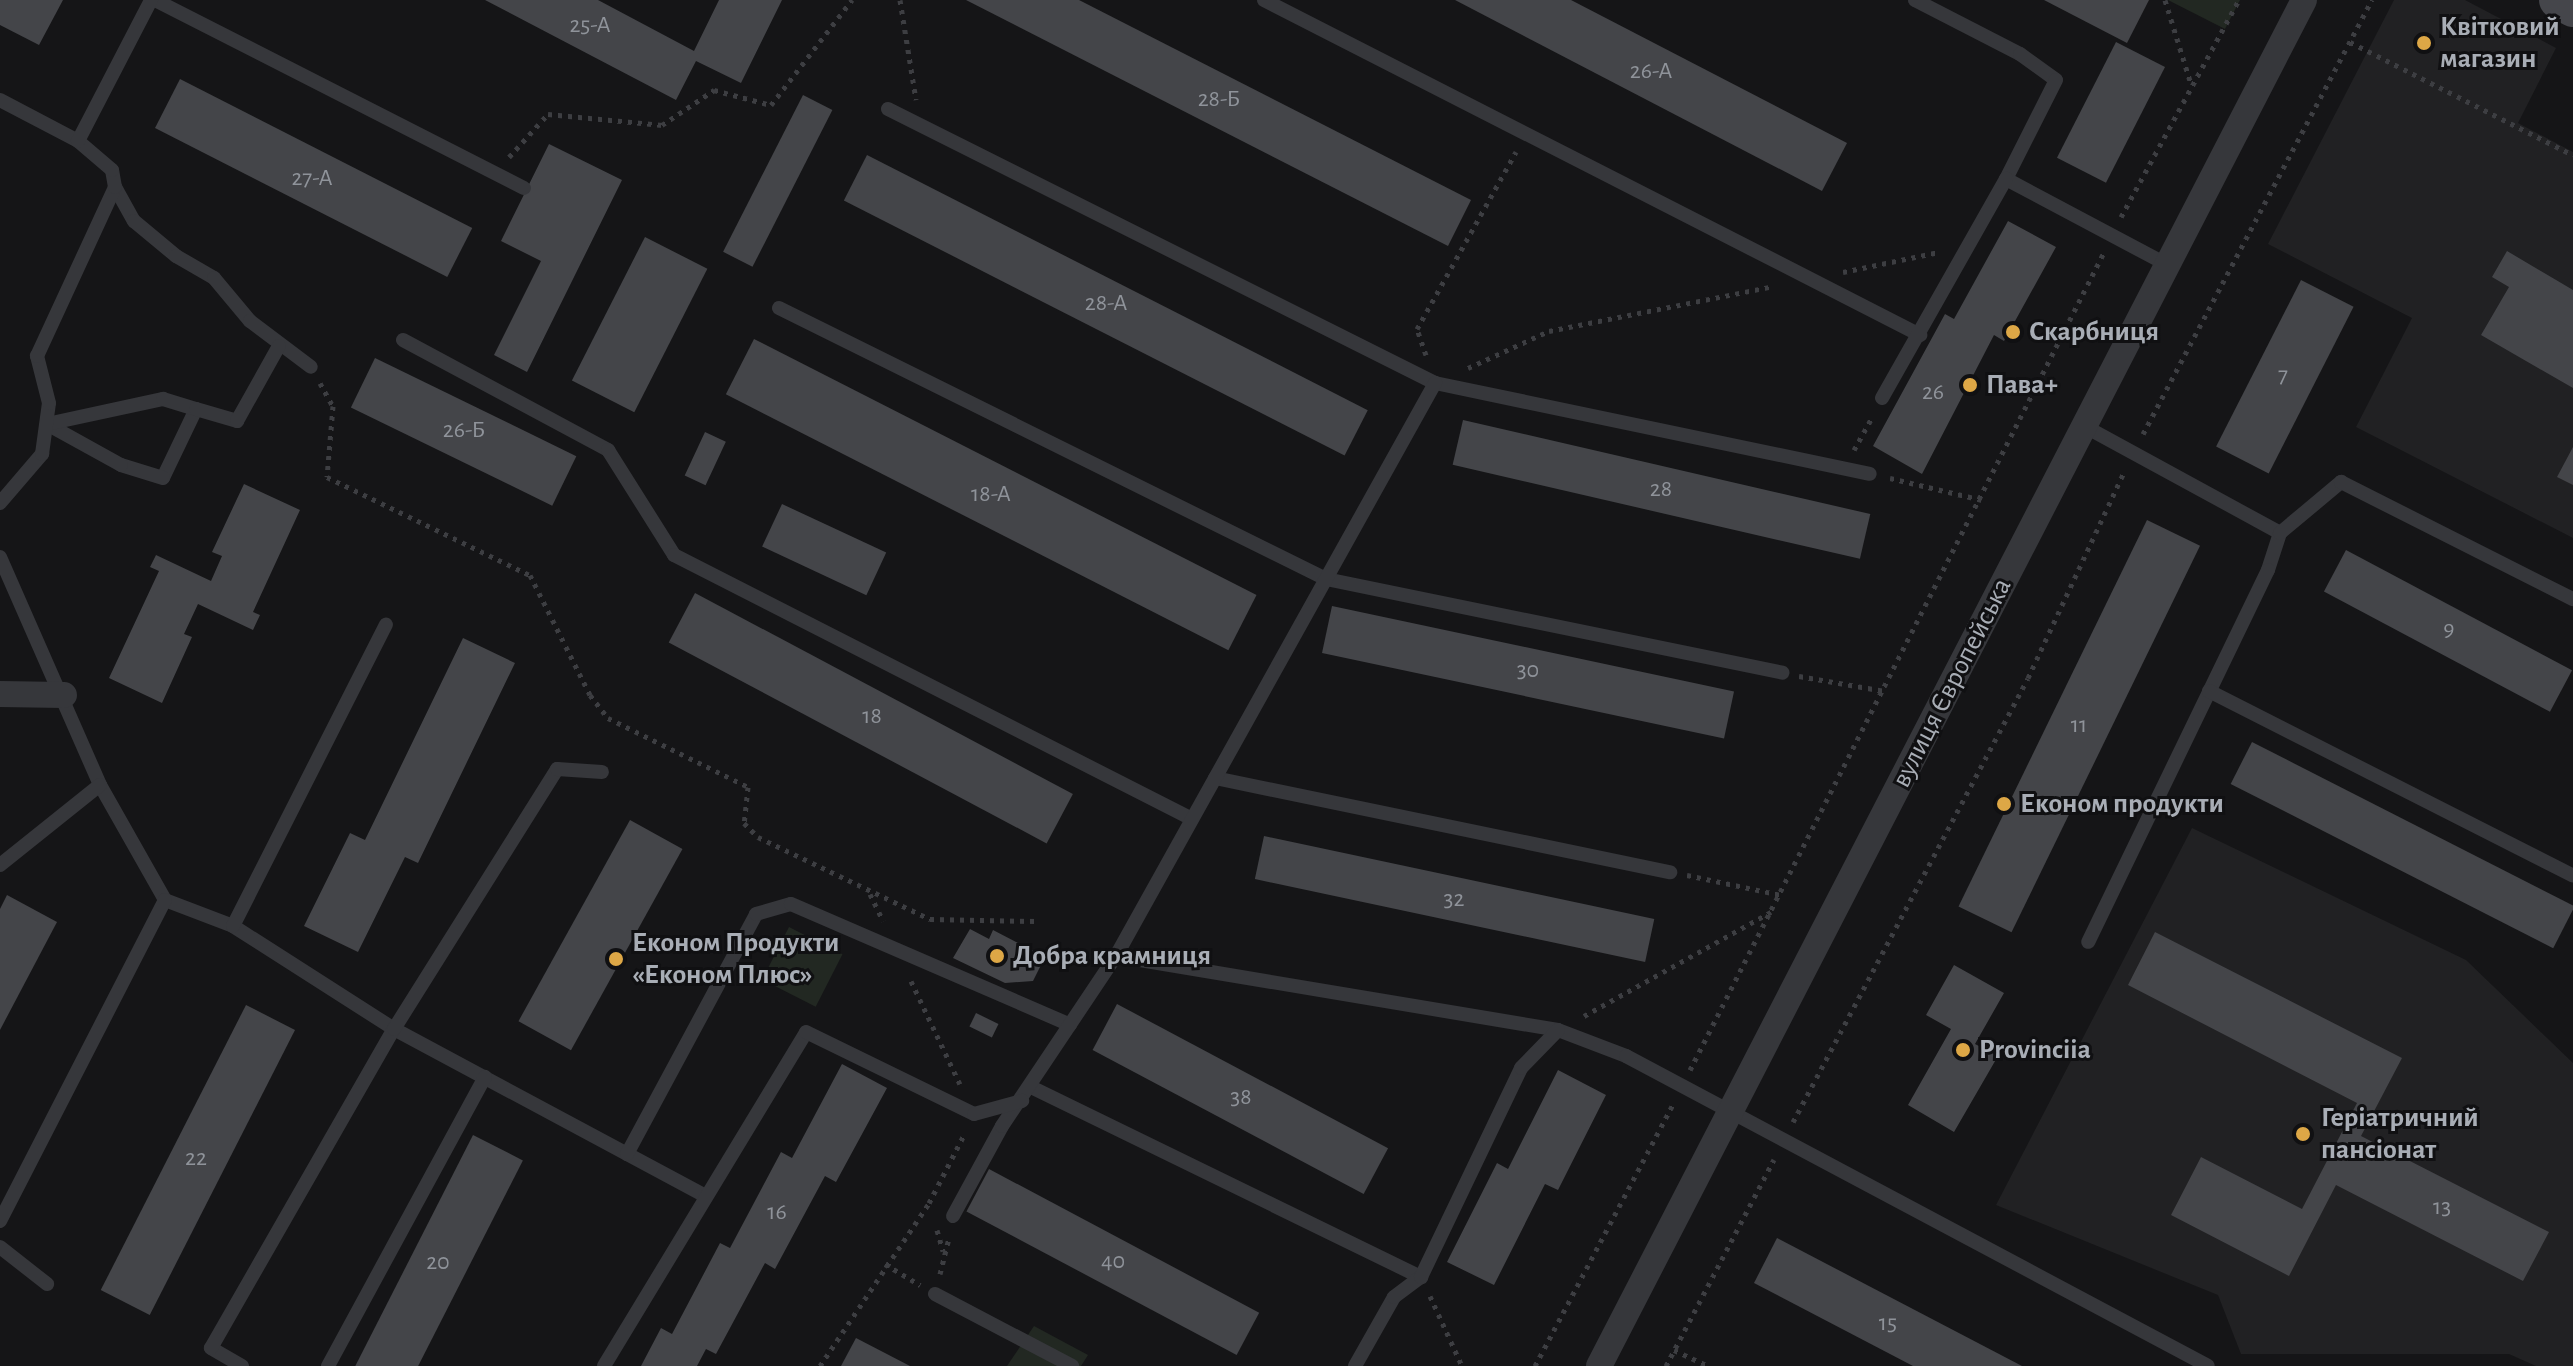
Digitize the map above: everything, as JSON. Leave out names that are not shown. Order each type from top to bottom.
[{"type":"street","name":"вулиця Європейська","points":[[1599,1366],[2304,0]]},
{"type":"street","points":[[2558,0],[2573,8]]},
{"type":"street","points":[[0,694],[64,695]]},
{"type":"lane","points":[[78,141],[153,0],[524,188]]},
{"type":"lane","points":[[1882,398],[2006,179],[2056,80],[2020,54],[1915,0]]},
{"type":"lane","points":[[1266,1],[1920,335]]},
{"type":"lane","points":[[0,100],[78,141],[112,170],[115,187],[134,221],[176,256],[214,278],[279,346],[311,367]]},
{"type":"lane","points":[[888,109],[1435,383],[1870,474]]},
{"type":"lane","points":[[2006,179],[2168,265]]},
{"type":"lane","points":[[0,503],[42,454],[47,424],[37,356],[115,187]]},
{"type":"lane","points":[[779,308],[1326,579],[1782,673]]},
{"type":"lane","points":[[403,340],[608,450],[674,555],[1192,819]]},
{"type":"lane","points":[[47,424],[163,399],[237,421],[279,346]]},
{"type":"lane","points":[[953,1216],[1022,1100],[1033,1088],[1116,956],[1435,383]]},
{"type":"lane","points":[[47,424],[121,465],[163,478],[196,409]]},
{"type":"lane","points":[[2084,426],[2280,533]]},
{"type":"lane","points":[[2088,942],[2268,570],[2280,533],[2341,482],[2573,599]]},
{"type":"lane","points":[[0,557],[64,695],[100,785],[165,900],[233,926],[394,1029],[706,1196]]},
{"type":"lane","points":[[233,926],[386,625]]},
{"type":"lane","points":[[2209,691],[2573,876]]},
{"type":"lane","points":[[242,1366],[211,1348],[394,1029],[557,769],[602,772]]},
{"type":"lane","points":[[1215,778],[1670,872]]},
{"type":"lane","points":[[0,865],[100,785]]},
{"type":"lane","points":[[0,1221],[165,900]]},
{"type":"lane","points":[[627,1154],[756,914],[791,904],[1070,1025]]},
{"type":"lane","points":[[1116,956],[1558,1030],[1626,1056],[1729,1115],[2208,1366]]},
{"type":"lane","points":[[1355,1366],[1394,1297],[1421,1277],[1521,1068],[1558,1030]]},
{"type":"lane","points":[[604,1366],[806,1032],[974,1114],[1022,1100]]},
{"type":"lane","points":[[328,1366],[485,1077]]},
{"type":"lane","points":[[1033,1088],[1421,1277]]},
{"type":"lane","points":[[0,1247],[47,1284]]},
{"type":"lane","points":[[935,1294],[1072,1366]]},
{"type":"path","points":[[494,173],[548,114],[662,125],[714,90],[771,105],[852,0]]},
{"type":"path","points":[[900,0],[920,124]]},
{"type":"path","points":[[2165,0],[2191,85]]},
{"type":"path","points":[[1535,1366],[1781,895],[1982,500],[2112,235],[2239,0]]},
{"type":"path","points":[[1666,1366],[2028,678],[2133,453],[2372,0]]},
{"type":"path","points":[[2350,42],[2573,155]]},
{"type":"path","points":[[1526,133],[1417,329],[1435,383],[1549,331],[1969,246]]},
{"type":"path","points":[[311,367],[333,406],[327,477],[530,575],[590,695],[608,718],[748,787],[744,823],[758,837],[930,919],[1038,921]]},
{"type":"path","points":[[1844,469],[1882,398]]},
{"type":"path","points":[[1870,474],[1982,500]]},
{"type":"path","points":[[1782,673],[1885,691]]},
{"type":"path","points":[[1670,872],[1781,895]]},
{"type":"path","points":[[820,1366],[885,1264],[929,1203],[974,1114],[869,892]]},
{"type":"path","points":[[1558,1030],[1772,912]]},
{"type":"path","points":[[885,1264],[935,1294],[953,1216]]},
{"type":"path","points":[[1421,1277],[1462,1366]]},
{"type":"path","points":[[1674,1350],[1709,1366]]},
{"type":"shaded area","points":[[2168,0],[2240,0],[2225,29]]},
{"type":"shaded area","points":[[2394,0],[2465,0],[2556,48],[2518,123],[2573,152],[2573,538],[2356,427],[2412,318],[2268,244]]},
{"type":"shaded area","name":"Геріатричний пансіонат","points":[[2192,828],[2466,960],[2573,1063],[2573,1366],[2536,1366],[2509,1354],[2241,1354],[2218,1295],[1996,1205]]},
{"type":"shaded area","points":[[789,927],[842,954],[816,1007],[762,980]]},
{"type":"shaded area","points":[[1034,1326],[1088,1355],[1081,1366],[1007,1366]]},
{"type":"building","points":[[0,0],[63,0],[39,45],[0,25]]},
{"type":"building","points":[[485,0],[598,0],[694,51],[719,0],[782,0],[741,83],[696,61],[676,100]]},
{"type":"building","points":[[966,0],[1079,0],[1471,200],[1448,246]]},
{"type":"building","points":[[1455,0],[1571,0],[1847,143],[1822,191]]},
{"type":"building","points":[[2044,0],[2149,0],[2127,43]]},
{"type":"building","points":[[2116,42],[2165,67],[2106,183],[2057,158]]},
{"type":"building","points":[[180,79],[472,228],[447,277],[155,128]]},
{"type":"building","points":[[803,95],[832,110],[753,267],[723,252]]},
{"type":"building","points":[[549,144],[622,180],[527,372],[494,355],[541,261],[501,241]]},
{"type":"building","points":[[867,155],[1368,410],[1345,456],[844,200]]},
{"type":"building","points":[[2008,221],[2056,247],[2004,341],[1994,335],[1922,474],[1873,446],[1945,314],[1954,319]]},
{"type":"building","points":[[645,237],[707,269],[634,412],[572,380]]},
{"type":"building","points":[[2507,251],[2573,290],[2573,388],[2481,335],[2509,287],[2492,277]]},
{"type":"building","points":[[2301,280],[2354,307],[2269,473],[2216,447]]},
{"type":"building","points":[[754,339],[1257,595],[1228,650],[726,394]]},
{"type":"building","points":[[375,358],[576,456],[552,506],[351,407]]},
{"type":"building","points":[[1463,420],[1870,514],[1860,559],[1453,465]]},
{"type":"building","points":[[705,432],[726,442],[706,485],[685,476]]},
{"type":"building","points":[[2573,447],[2573,485],[2557,477]]},
{"type":"building","points":[[244,484],[300,510],[253,612],[260,615],[253,630],[198,604],[184,634],[192,637],[162,703],[109,678],[159,571],[150,567],[156,555],[211,581],[222,556],[212,552]]},
{"type":"building","points":[[782,504],[886,553],[866,595],[762,547]]},
{"type":"building","points":[[2147,520],[2200,546],[2012,932],[1959,906]]},
{"type":"building","points":[[2346,550],[2572,670],[2550,712],[2324,591]]},
{"type":"building","points":[[695,593],[1073,794],[1047,843],[669,642]]},
{"type":"building","points":[[1332,606],[1734,691],[1724,738],[1322,653]]},
{"type":"building","points":[[463,638],[515,663],[418,863],[405,857],[358,952],[304,926],[350,833],[365,840]]},
{"type":"building","points":[[2252,742],[2573,906],[2553,948],[2231,784]]},
{"type":"building","points":[[630,820],[682,849],[571,1050],[518,1021]]},
{"type":"building","points":[[1264,836],[1654,919],[1645,962],[1255,879]]},
{"type":"building","points":[[7,895],[57,922],[0,1030],[0,909]]},
{"type":"building","points":[[970,929],[989,939],[993,930],[1045,957],[1033,981],[1005,983],[953,958]]},
{"type":"building","points":[[2155,932],[2402,1058],[2361,1136],[2549,1232],[2523,1281],[2336,1185],[2289,1276],[2171,1215],[2201,1157],[2302,1209],[2357,1103],[2128,985]]},
{"type":"building","name":"Provinciia","points":[[1954,965],[2004,993],[1975,1044],[1998,1056],[1954,1132],[1908,1105],[1951,1029],[1926,1015]]},
{"type":"building","points":[[1117,1004],[1388,1148],[1364,1194],[1093,1050]]},
{"type":"building","points":[[246,1005],[295,1030],[150,1315],[101,1290]]},
{"type":"building","points":[[976,1013],[998,1024],[992,1037],[969,1026]]},
{"type":"building","points":[[842,1064],[887,1088],[836,1182],[825,1176],[775,1269],[765,1263],[716,1354],[706,1349],[697,1366],[641,1366],[661,1328],[672,1334],[720,1243],[730,1248],[781,1152],[792,1158]]},
{"type":"building","points":[[1558,1070],[1606,1095],[1558,1190],[1545,1184],[1494,1285],[1447,1262],[1497,1163],[1508,1169]]},
{"type":"building","points":[[473,1135],[523,1160],[418,1366],[355,1366]]},
{"type":"building","points":[[989,1169],[1259,1313],[1237,1355],[966,1211]]},
{"type":"building","points":[[1777,1238],[2022,1366],[1913,1366],[1754,1283]]},
{"type":"building","points":[[856,1338],[910,1366],[841,1366]]},
{"type":"place","name":"Квітковий магазин","points":[[2424,43]]},
{"type":"place","name":"Скарбниця","points":[[2013,332]]},
{"type":"place","name":"Пава+","points":[[1970,385]]},
{"type":"place","name":"Економ продукти","points":[[2004,804]]},
{"type":"place","name":"Добра крамниця","points":[[997,956]]},
{"type":"place","name":"Економ Продукти «Економ Плюс»","points":[[616,959]]},
{"type":"place","name":"Provinciia","points":[[1963,1050]]},
{"type":"place","name":"Геріатричний пансіонат","points":[[2303,1134]]}]
